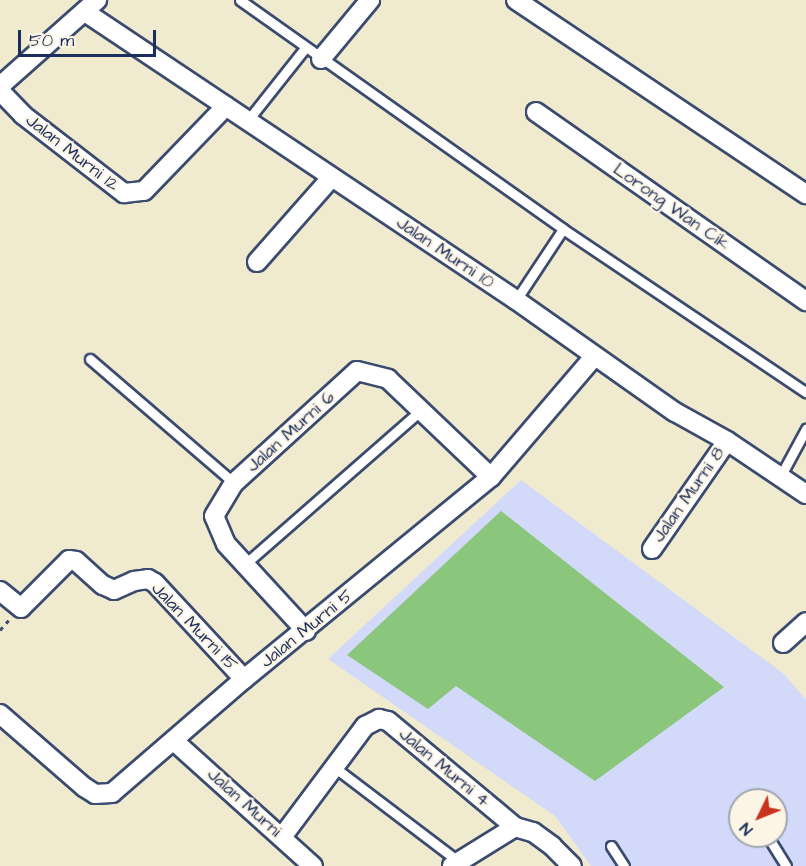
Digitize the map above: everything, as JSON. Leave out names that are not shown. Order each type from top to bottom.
[{"type":"street","points":[[321,60],[370,0]]},
{"type":"street","points":[[516,0],[806,194]]},
{"type":"street","points":[[0,86],[91,6]]},
{"type":"street","name":"Jalan Murni 10","points":[[91,6],[226,106],[516,300],[675,412],[727,441],[806,494]]},
{"type":"street","name":"Jalan Murni 12","points":[[0,91],[23,115],[124,193],[144,191],[226,106]]},
{"type":"street","name":"Lorong Wan Cik","points":[[536,112],[806,301]]},
{"type":"street","points":[[257,262],[332,177]]},
{"type":"street","name":"Jalan Murni 5","points":[[0,714],[95,795],[112,793],[244,679],[306,631],[491,477],[594,357]]},
{"type":"street","name":"Jalan Murni 6","points":[[306,631],[226,544],[214,516],[234,483],[357,371],[388,379],[491,477]]},
{"type":"street","name":"Jalan Murni 8","points":[[652,549],[727,441]]},
{"type":"street","name":"Jalan Murni 15","points":[[0,591],[21,608],[69,560],[76,561],[104,585],[114,590],[134,581],[148,579],[155,583],[244,679]]},
{"type":"street","points":[[783,643],[806,622]]},
{"type":"street","name":"Jalan Murni 4","points":[[282,837],[365,726],[380,719],[388,721],[516,827]]},
{"type":"street","name":"Jalan Murni","points":[[174,741],[313,866]]},
{"type":"street","points":[[456,864],[516,827],[533,832],[572,866]]},
{"type":"lane","points":[[240,0],[321,60],[563,229],[806,392]]},
{"type":"lane","points":[[248,120],[305,48]]},
{"type":"lane","points":[[516,300],[563,229]]},
{"type":"lane","points":[[90,359],[234,483]]},
{"type":"lane","points":[[244,565],[421,410]]},
{"type":"lane","points":[[780,477],[806,429]]},
{"type":"lane","points":[[334,768],[456,864]]},
{"type":"lane","points":[[611,846],[624,866]]},
{"type":"lane","points":[[775,848],[786,866]]},
{"type":"shaded area","points":[[521,480],[784,674],[806,700],[806,866],[591,866],[555,816],[328,659]]},
{"type":"green space","points":[[501,511],[724,687],[595,781],[456,686],[428,709],[347,655]]}]
